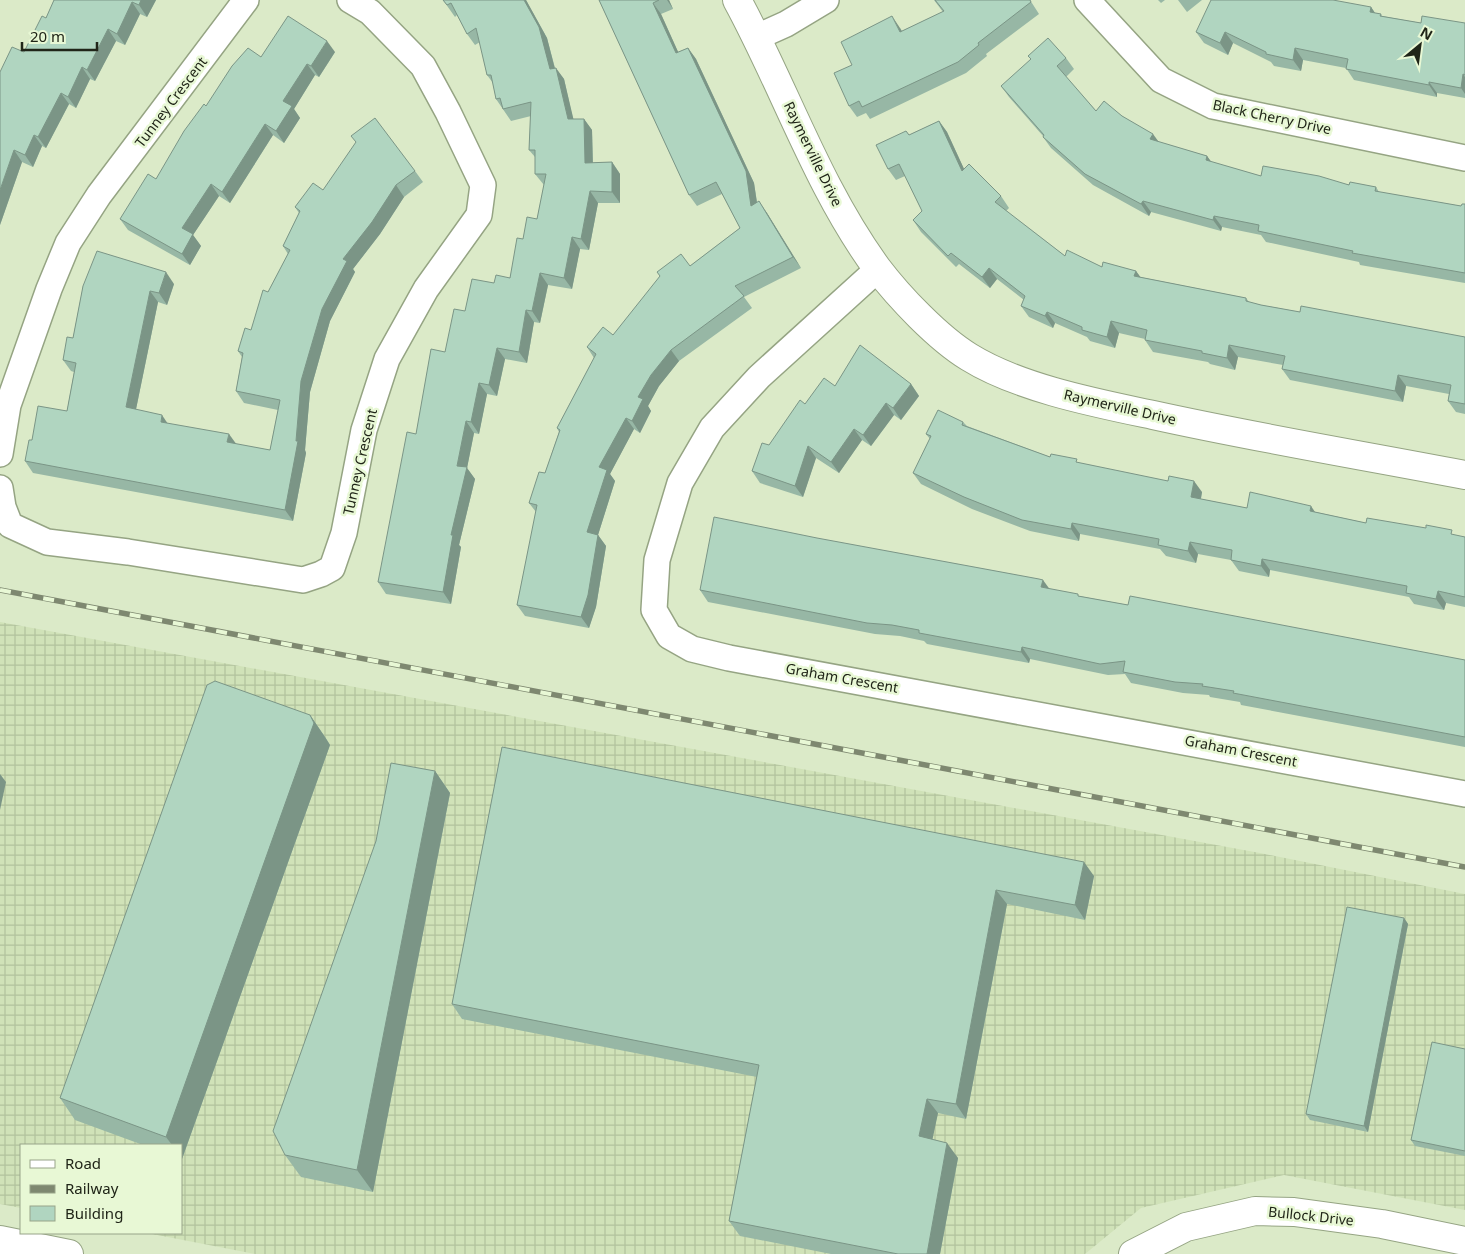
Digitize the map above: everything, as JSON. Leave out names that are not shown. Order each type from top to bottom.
[{"type":"street","name":"Tunney Crescent","points":[[0,454],[8,405],[49,289],[68,243],[99,195],[246,0]]},
{"type":"street","name":"Tunney Crescent","points":[[0,488],[3,507],[10,525],[47,542],[128,552],[303,580],[332,568],[344,533],[364,430],[387,359],[426,289],[479,215],[483,185],[448,112],[423,66],[370,12],[350,0]]},
{"type":"street","name":"Raymerville Drive","points":[[737,0],[757,37],[820,175],[878,269],[943,337],[970,357],[1007,374],[1079,399],[1186,423],[1465,476]]},
{"type":"street","points":[[757,37],[786,24],[826,0]]},
{"type":"street","name":"Black Cherry Drive","points":[[1087,0],[1161,80],[1213,106],[1465,158]]},
{"type":"street","name":"Graham Crescent","points":[[878,269],[759,377],[712,428],[680,483],[657,560],[654,580],[654,610],[669,636],[692,649],[730,658],[1465,794]]},
{"type":"street","name":"Bullock Drive","points":[[1133,1254],[1186,1227],[1255,1211],[1294,1212],[1382,1224],[1465,1241]]},
{"type":"street","points":[[0,1240],[69,1254]]},
{"type":"shaded area","points":[[0,622],[1260,853],[1465,894],[1465,1210],[1284,1175],[1141,1208],[1085,1254],[255,1254],[152,1234],[182,1234],[182,1144],[20,1144],[20,1208],[0,1204]]},
{"type":"building","points":[[54,0],[141,0],[139,5],[132,2],[117,34],[108,29],[87,70],[82,67],[68,97],[61,93],[38,137],[34,135],[25,155],[14,150],[0,190],[0,72],[12,47],[24,52],[42,16],[46,18]]},
{"type":"building","points":[[443,0],[524,0],[539,27],[550,69],[556,68],[568,119],[584,119],[585,163],[612,162],[612,192],[590,191],[581,239],[572,237],[564,278],[540,273],[532,311],[526,310],[519,352],[497,348],[489,385],[479,383],[471,422],[466,421],[457,466],[467,467],[451,535],[453,535],[443,592],[378,582],[407,432],[416,434],[431,349],[445,352],[454,309],[465,311],[472,279],[494,283],[496,275],[510,278],[517,238],[523,239],[527,217],[537,219],[546,174],[535,174],[535,150],[529,150],[531,102],[503,109],[500,98],[496,99],[491,75],[487,75],[476,28],[467,34],[451,3],[447,5]]},
{"type":"building","points":[[599,0],[659,0],[653,3],[676,53],[688,48],[746,171],[751,206],[759,201],[793,257],[735,286],[744,296],[671,350],[651,375],[638,397],[643,399],[632,421],[626,418],[599,467],[607,470],[587,532],[598,535],[588,595],[581,617],[517,605],[537,505],[529,503],[539,472],[545,473],[560,430],[557,428],[596,354],[587,347],[603,327],[613,335],[660,276],[657,272],[681,254],[690,266],[740,228],[716,182],[689,195]]},
{"type":"building","points":[[935,0],[1030,0],[1031,2],[978,43],[979,45],[958,62],[862,107],[859,101],[849,106],[834,73],[852,65],[841,42],[892,16],[900,32],[944,11]]},
{"type":"building","points":[[1211,0],[1333,0],[1371,7],[1370,12],[1381,14],[1380,16],[1421,23],[1422,16],[1465,23],[1465,75],[1463,74],[1461,88],[1429,82],[1429,85],[1346,69],[1348,59],[1295,48],[1293,60],[1266,54],[1266,52],[1225,32],[1220,43],[1196,32]]},
{"type":"building","points":[[288,16],[327,41],[311,66],[307,64],[283,101],[292,106],[276,131],[265,124],[222,192],[211,184],[182,228],[193,234],[182,254],[120,219],[148,174],[156,179],[184,131],[204,104],[206,106],[232,66],[248,48],[261,57]]},
{"type":"building","points":[[1048,38],[1066,58],[1057,66],[1096,111],[1104,101],[1122,116],[1153,134],[1150,139],[1207,156],[1206,160],[1261,176],[1263,166],[1319,176],[1349,185],[1350,182],[1376,187],[1375,191],[1461,206],[1465,204],[1465,273],[1352,253],[1353,251],[1258,231],[1259,225],[1214,216],[1213,220],[1143,201],[1141,204],[1085,174],[1043,137],[1044,135],[1001,86],[1031,59],[1028,56]]},
{"type":"building","points":[[375,118],[415,171],[396,185],[372,222],[343,259],[347,261],[322,309],[301,381],[296,441],[298,441],[285,510],[25,461],[29,440],[32,440],[38,406],[67,411],[76,363],[63,360],[67,337],[73,338],[83,286],[97,251],[166,272],[159,293],[150,291],[126,407],[162,415],[161,422],[229,434],[227,442],[270,450],[280,400],[236,391],[243,353],[238,351],[245,328],[251,330],[263,290],[268,292],[290,250],[283,246],[300,211],[295,207],[313,183],[323,190],[356,142],[351,136]]},
{"type":"building","points":[[939,121],[962,171],[969,164],[1001,196],[995,202],[1065,256],[1067,250],[1102,267],[1103,262],[1136,271],[1134,276],[1246,298],[1246,301],[1261,305],[1300,312],[1301,306],[1465,337],[1465,404],[1448,401],[1451,385],[1398,375],[1395,391],[1282,369],[1285,356],[1229,345],[1227,358],[1145,340],[1147,330],[1111,321],[1107,337],[1082,330],[1082,327],[1047,312],[1045,316],[1021,306],[1025,296],[989,268],[982,277],[951,253],[948,256],[913,220],[922,211],[899,164],[888,169],[876,145],[906,131],[909,135]]},
{"type":"building","points":[[860,345],[911,384],[893,408],[886,403],[863,435],[854,429],[831,462],[808,446],[795,486],[752,471],[762,443],[769,445],[800,400],[805,404],[824,378],[835,386]]},
{"type":"building","points":[[938,410],[963,422],[962,425],[1050,457],[1051,454],[1077,459],[1076,462],[1168,481],[1169,476],[1194,481],[1191,497],[1247,508],[1250,492],[1311,506],[1310,511],[1366,523],[1367,518],[1426,528],[1426,525],[1452,530],[1451,534],[1465,537],[1465,597],[1438,591],[1436,599],[1406,593],[1407,586],[1262,559],[1261,566],[1231,560],[1232,550],[1190,542],[1188,551],[1158,545],[1159,539],[1072,523],[1071,529],[1022,520],[964,497],[913,473],[931,436],[926,434]]},
{"type":"building","points":[[714,517],[1039,579],[1043,580],[1041,587],[1078,594],[1078,596],[1128,605],[1130,596],[1465,660],[1465,737],[1233,693],[1234,691],[1202,686],[1203,684],[1175,682],[1123,672],[1125,661],[1100,664],[1022,647],[1021,652],[919,633],[919,630],[867,623],[700,590]]},
{"type":"building","points":[[215,681],[310,715],[314,723],[166,1137],[60,1098],[207,685]]},
{"type":"building","points":[[502,747],[1084,862],[1075,905],[996,890],[956,1104],[927,1099],[919,1136],[947,1143],[927,1254],[898,1254],[729,1221],[759,1065],[452,1004]]},
{"type":"building","points":[[391,763],[435,771],[357,1170],[285,1155],[273,1131],[376,841]]},
{"type":"building","points":[[1347,907],[1404,918],[1364,1126],[1306,1114]]},
{"type":"building","points":[[1432,1042],[1465,1049],[1465,1151],[1411,1140]]},
{"type":"railway","points":[[0,590],[1465,867]]}]
